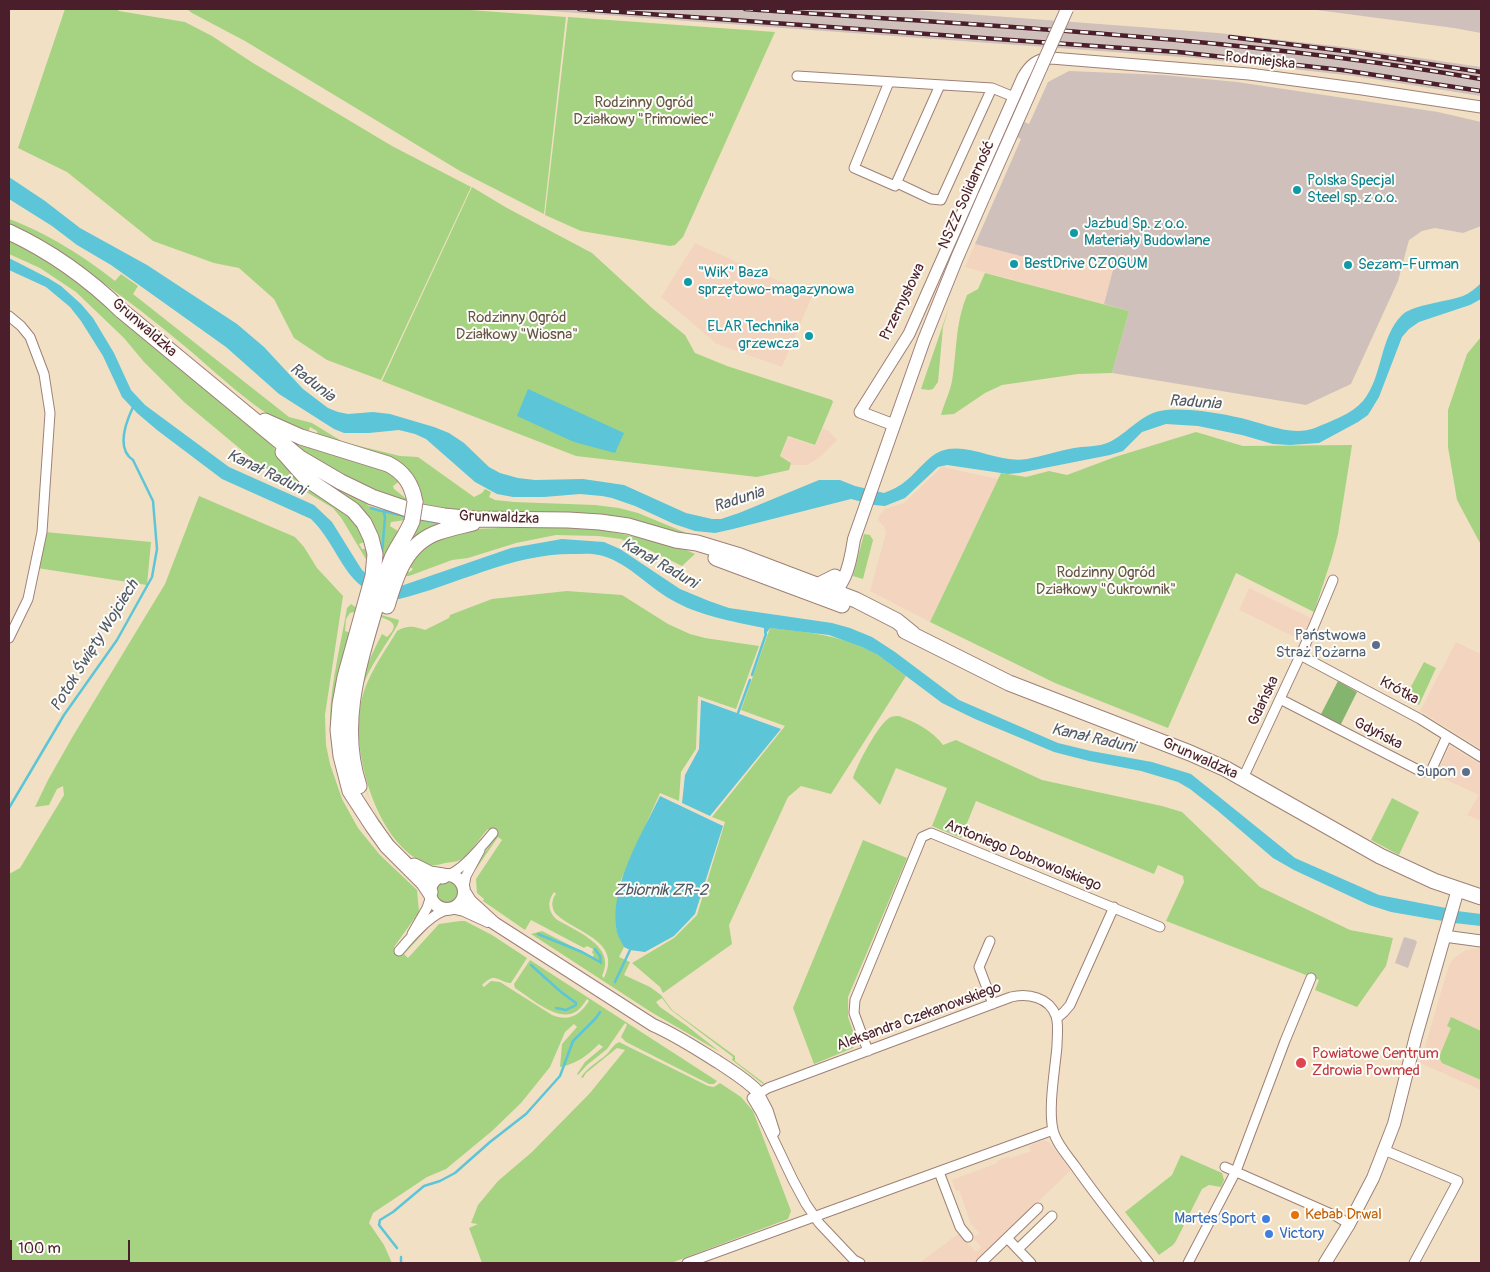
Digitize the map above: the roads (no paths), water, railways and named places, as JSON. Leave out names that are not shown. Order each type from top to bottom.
[{"type":"main road","name":"NSZZ Solidarność","points":[[894,425],[941,294],[1067,9]]},
{"type":"main road","name":"Grunwaldzka","points":[[9,232],[40,246],[102,291],[122,311],[264,424],[300,458],[362,493],[402,507],[438,515],[486,519],[568,520],[628,526],[676,540],[716,548],[834,590],[877,610],[897,621],[913,634],[1009,683],[1190,753],[1243,778],[1380,856],[1407,869],[1481,896]]},
{"type":"main road","points":[[264,424],[388,464],[400,471],[412,489],[415,502],[412,521],[387,568],[368,633],[353,695],[350,733],[353,762],[360,788],[363,810]]},
{"type":"main road","points":[[264,424],[300,472],[315,485],[346,504],[359,516],[387,568]]},
{"type":"main road","points":[[834,590],[844,580],[852,555],[854,539],[894,425]]},
{"type":"main road","points":[[486,519],[446,529],[429,536],[387,568],[377,604],[342,690],[338,717],[339,743],[350,791],[380,837],[405,863],[438,907],[451,909],[494,923]]},
{"type":"main road","name":"Grunwaldzka","points":[[676,540],[695,550],[834,590]]},
{"type":"main road","points":[[405,863],[430,874],[456,878],[472,903],[494,923],[653,1025],[678,1047],[756,1096]]},
{"type":"main road","points":[[430,894],[433,883],[445,875]]},
{"type":"main road","points":[[1325,1263],[1349,1224],[1373,1178],[1384,1150],[1404,1089],[1416,1036],[1458,889]]},
{"type":"main road","points":[[451,909],[462,902],[464,890]]},
{"type":"street","name":"Podmiejska","points":[[1035,63],[1042,59],[1051,58],[1249,74],[1362,88],[1481,107]]},
{"type":"street","name":"Przemysłowa","points":[[894,425],[860,412],[909,334],[1027,69],[1035,63]]},
{"type":"street","points":[[797,76],[992,88],[1014,97]]},
{"type":"street","points":[[889,82],[854,168],[895,186],[940,85]]},
{"type":"street","points":[[897,183],[931,199],[941,200],[992,88]]},
{"type":"street","points":[[9,316],[30,337],[44,374],[50,413],[42,532],[28,599],[9,638]]},
{"type":"street","name":"Gdańska","points":[[1243,778],[1333,580]]},
{"type":"street","name":"Krótka","points":[[1300,655],[1384,698],[1481,757]]},
{"type":"street","name":"Gdyńska","points":[[1280,698],[1422,772],[1430,771],[1447,736]]},
{"type":"street","points":[[445,875],[457,871],[481,848],[493,833]]},
{"type":"street","name":"Antoniego Dobrowolskiego","points":[[868,1050],[854,1014],[855,1000],[922,838],[931,833],[1160,927]]},
{"type":"street","points":[[464,890],[466,876],[481,848]]},
{"type":"street","points":[[399,951],[427,908],[430,894]]},
{"type":"street","points":[[1114,907],[1070,1005],[1056,1018],[1057,1040],[1052,1112],[1053,1130],[1061,1147],[1083,1178],[1148,1263]]},
{"type":"street","points":[[411,935],[436,914],[451,909]]},
{"type":"street","points":[[1446,930],[1481,941]]},
{"type":"street","points":[[990,940],[979,966],[993,1004]]},
{"type":"street","points":[[1188,1263],[1236,1172],[1272,1073],[1311,978]]},
{"type":"street","name":"Aleksandra Czekanowskiego","points":[[756,1096],[768,1088],[1018,996],[1031,996],[1046,1004],[1056,1018]]},
{"type":"street","points":[[756,1096],[761,1113],[793,1180],[815,1217],[856,1262]]},
{"type":"street","points":[[687,1263],[717,1258],[815,1217],[1053,1130]]},
{"type":"street","points":[[1384,1150],[1458,1182],[1414,1263]]},
{"type":"street","points":[[1225,1166],[1336,1216],[1349,1224]]},
{"type":"street","points":[[939,1172],[960,1227],[968,1237]]},
{"type":"street","points":[[981,1263],[1038,1208]]},
{"type":"street","points":[[1018,1249],[1052,1216]]},
{"type":"street","points":[[1007,1238],[1031,1263]]},
{"type":"water","points":[[9,177],[45,201],[80,228],[147,265],[237,324],[264,347],[303,389],[328,408],[348,414],[373,412],[390,414],[434,427],[449,433],[464,443],[489,467],[500,473],[535,480],[583,479],[624,485],[686,513],[712,519],[721,519],[739,513],[819,480],[840,480],[855,486],[884,493],[904,482],[936,454],[951,449],[972,450],[1016,460],[1074,448],[1101,445],[1112,441],[1148,415],[1166,410],[1194,410],[1213,413],[1287,430],[1297,431],[1315,428],[1347,413],[1363,401],[1374,381],[1389,335],[1395,324],[1407,311],[1463,296],[1481,283],[1481,299],[1470,305],[1419,322],[1409,329],[1402,337],[1379,397],[1368,415],[1319,443],[1273,444],[1242,435],[1198,426],[1166,424],[1142,432],[1123,451],[1110,455],[1008,474],[947,465],[938,467],[905,498],[885,506],[851,499],[715,533],[695,531],[674,524],[635,506],[602,496],[580,494],[513,497],[497,494],[475,482],[426,439],[415,434],[399,430],[344,433],[334,429],[279,394],[226,347],[111,265],[77,245],[52,226],[9,199]]},
{"type":"water","points":[[9,258],[61,286],[81,304],[93,318],[114,353],[131,390],[145,405],[229,467],[314,505],[332,522],[362,570],[370,577],[398,587],[511,548],[562,539],[604,542],[620,549],[680,589],[709,601],[729,608],[832,623],[872,637],[959,700],[1058,743],[1152,762],[1191,774],[1295,858],[1379,895],[1446,908],[1443,921],[1391,912],[1369,905],[1294,870],[1273,858],[1218,811],[1178,782],[1141,771],[1054,752],[975,719],[942,703],[878,655],[829,635],[770,628],[765,635],[764,628],[692,610],[670,599],[627,568],[609,558],[599,555],[572,554],[549,555],[527,559],[399,599],[381,596],[367,590],[355,581],[346,570],[331,544],[311,519],[222,479],[137,413],[122,397],[103,356],[70,307],[46,287],[9,270]]},
{"type":"water","points":[[528,389],[624,433],[615,453],[574,442],[517,416]]},
{"type":"water","points":[[701,700],[781,729],[710,816],[682,803],[685,775],[699,749]]},
{"type":"water","name":"Zbiornik ZR-2","points":[[660,796],[723,826],[695,914],[674,936],[645,952],[630,950],[624,947],[616,929],[618,893],[629,859]]},
{"type":"water","points":[[1457,911],[1481,914],[1481,926],[1454,923]]},
{"type":"waterway","name":"Potok Święty Wojciech","points":[[9,808],[64,715],[117,640],[152,577],[157,549],[153,501],[133,460],[125,449],[124,442],[125,427],[133,407]]},
{"type":"waterway","points":[[371,508],[407,517]]},
{"type":"waterway","points":[[382,554],[384,513]]},
{"type":"waterway","points":[[417,519],[440,523]]},
{"type":"waterway","points":[[752,675],[766,634]]},
{"type":"waterway","points":[[738,713],[750,680]]},
{"type":"waterway","points":[[538,934],[582,952],[600,962]]},
{"type":"waterway","points":[[595,949],[600,956],[601,963]]},
{"type":"waterway","points":[[615,982],[630,950]]},
{"type":"waterway","points":[[531,965],[576,1003]]},
{"type":"waterway","points":[[556,1008],[566,1010],[576,1005]]},
{"type":"waterway","points":[[397,1248],[379,1225],[380,1220],[393,1212],[424,1186],[440,1181],[455,1173],[526,1114],[560,1076],[573,1041],[600,1012]]},
{"type":"waterway","points":[[401,1257],[401,1263]]},
{"type":"railway","points":[[579,9],[1178,52],[1342,70],[1481,91]]},
{"type":"railway","points":[[745,9],[1206,43],[1390,65],[1481,79]]},
{"type":"railway","points":[[1230,37],[1344,51],[1481,72]]},
{"type":"place","name":"Polska Specjal Steel sp. z o.o.","points":[[1297,190]]},
{"type":"place","name":"Jazbud Sp. z o.o. Materiały Budowlane","points":[[1074,233]]},
{"type":"place","name":"BestDrive CZOGUM","points":[[1014,264]]},
{"type":"place","name":"Sezam-Furman","points":[[1348,265]]},
{"type":"place","name":"\"WiK\" Baza sprzętowo-magazynowa","points":[[688,282]]},
{"type":"place","name":"ELAR Technika grzewcza","points":[[809,336]]},
{"type":"place","name":"Państwowa Straż Pożarna","points":[[1376,645]]},
{"type":"place","name":"Supon","points":[[1466,772]]},
{"type":"place","name":"Powiatowe Centrum Zdrowia Powmed","points":[[1301,1063]]},
{"type":"place","name":"Kebab Drwal","points":[[1295,1215]]},
{"type":"place","name":"Martes Sport","points":[[1266,1219]]},
{"type":"place","name":"Victory","points":[[1269,1234]]},
{"type":"park label","name":"Rodzinny Ogród Działkowy \"Primowiec\"","points":[[644,112]]},
{"type":"park label","name":"Rodzinny Ogród Działkowy \"Wiosna\"","points":[[517,326]]},
{"type":"park label","name":"Rodzinny Ogród Działkowy \"Cukrownik\"","points":[[1106,582]]},
{"type":"water label","name":"Radunia","points":[[312,383]]},
{"type":"water label","name":"Radunia","points":[[1195,403]]},
{"type":"water label","name":"Kanał Raduni","points":[[266,473]]},
{"type":"water label","name":"Radunia","points":[[739,500]]},
{"type":"water label","name":"Kanał Raduni","points":[[659,564]]},
{"type":"water label","name":"Kanał Raduni","points":[[1093,739]]}]
